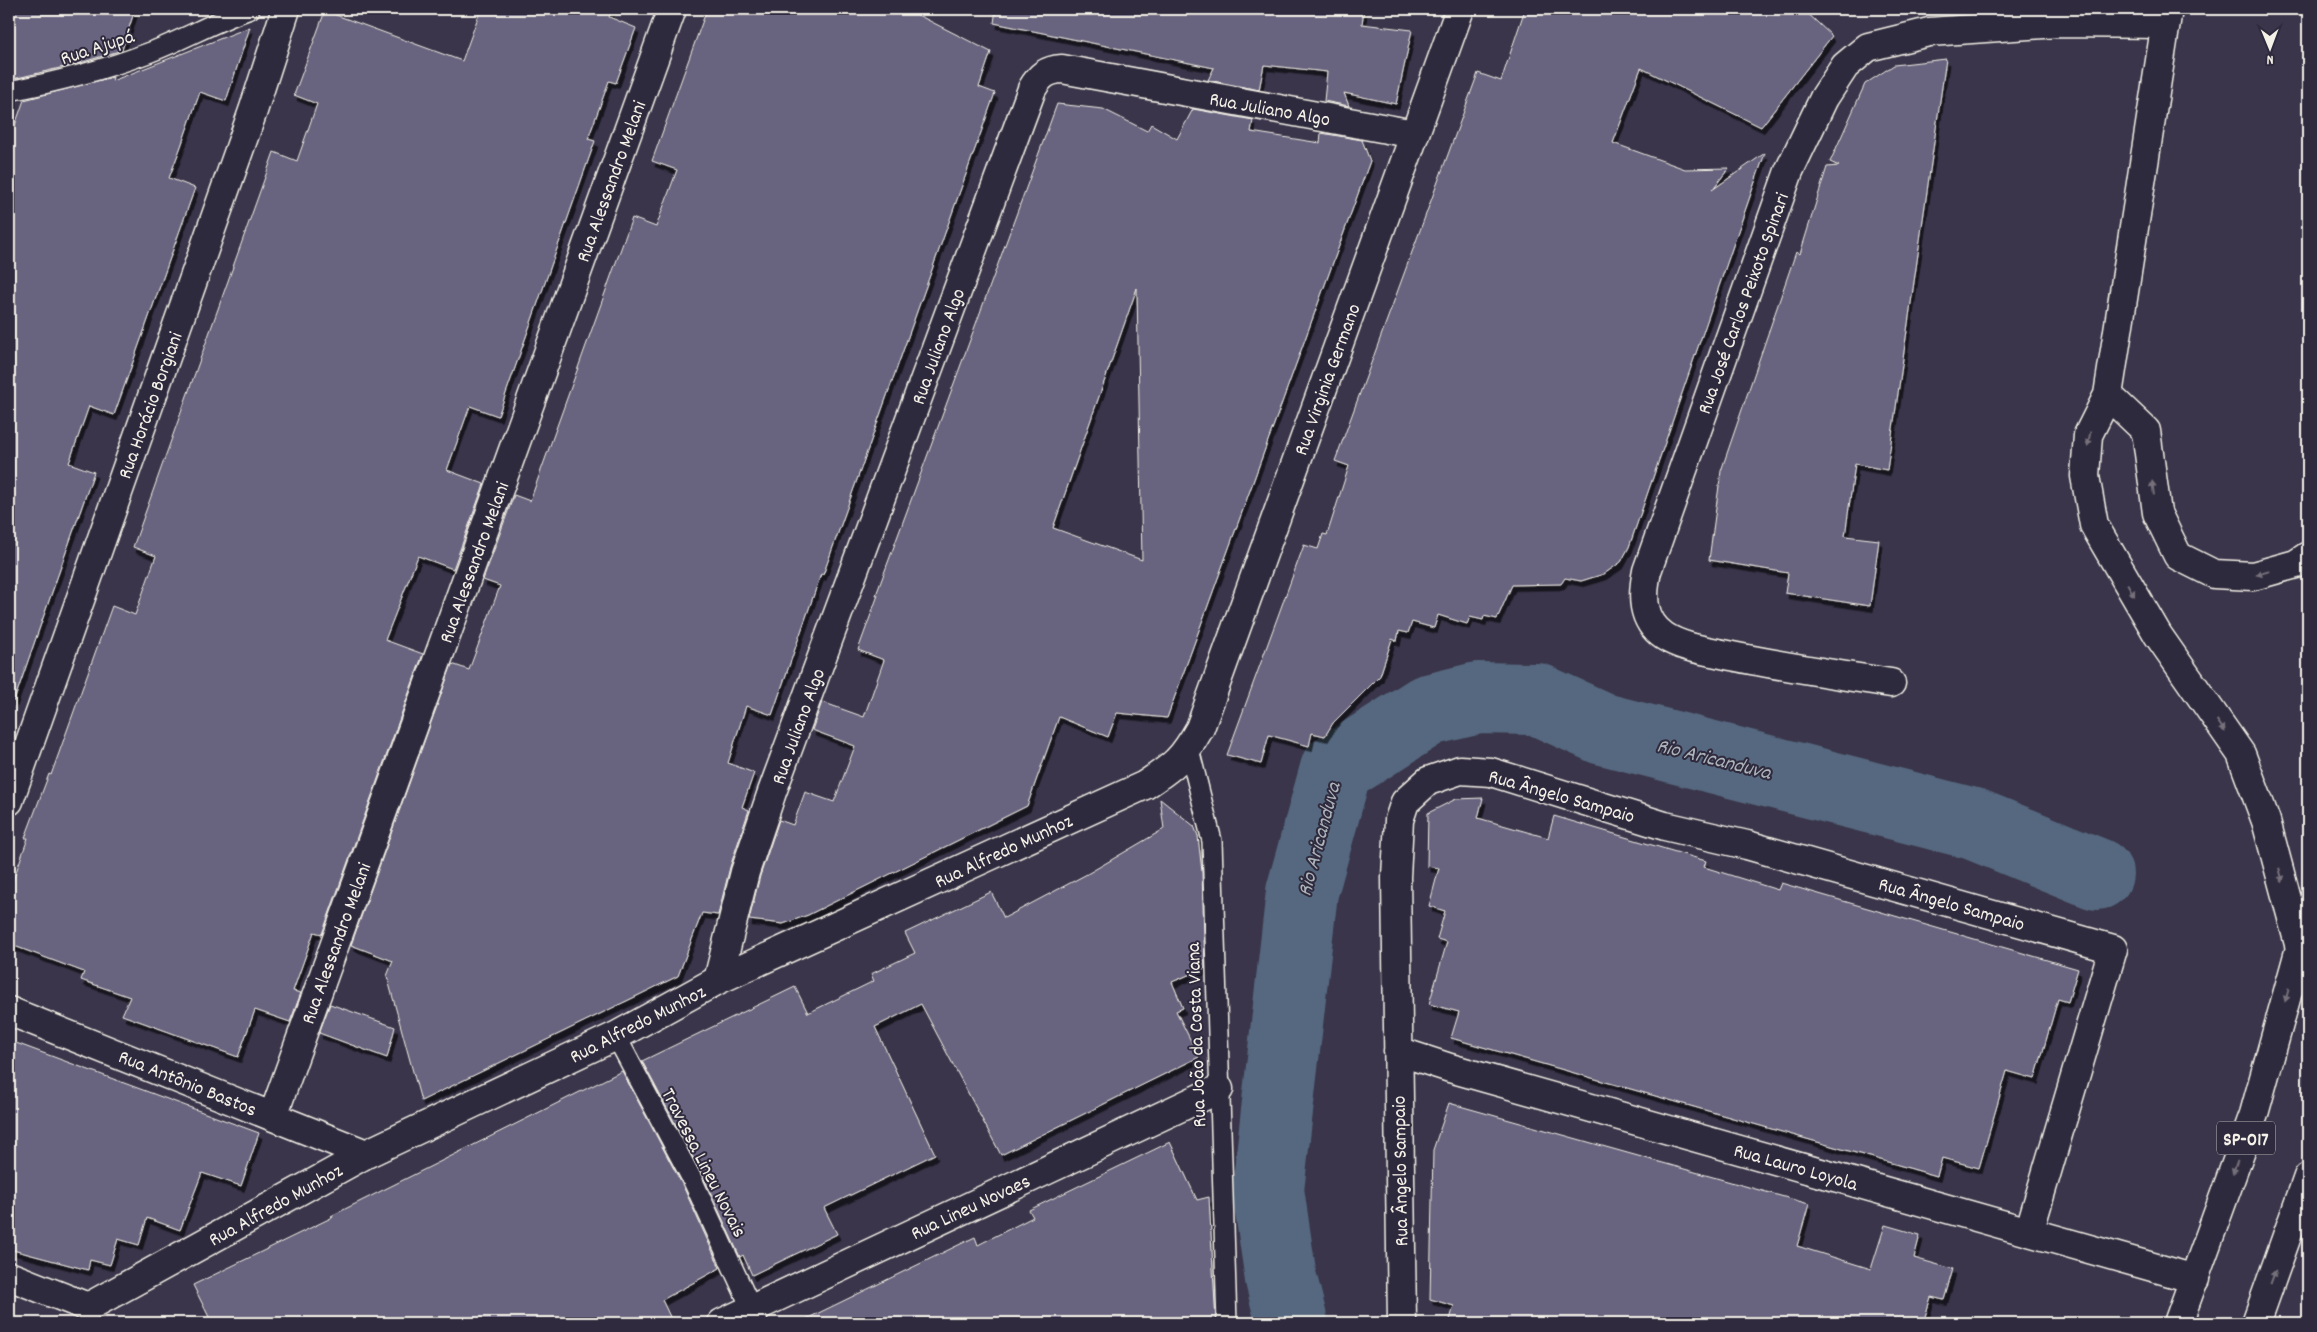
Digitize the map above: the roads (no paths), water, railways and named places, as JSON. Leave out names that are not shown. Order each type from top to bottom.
[{"type":"main road","name":"Rua Horácio Borgiani","points":[[9,801],[250,120],[286,9]]},
{"type":"main road","name":"Rua Alessandro Melani","points":[[273,1116],[672,9]]},
{"type":"main road","name":"Rua Virginia Germano","points":[[1189,749],[1200,728],[1460,9]]},
{"type":"main road","points":[[2166,16],[2108,394],[2088,435],[2085,476],[2094,524],[2158,635],[2241,754],[2266,821],[2300,948]]},
{"type":"main road","name":"Rua José Carlos Peixoto Spinari","points":[[1891,683],[1762,663],[1687,646],[1664,636],[1646,613],[1643,600],[1647,571],[1789,171],[1824,98],[1845,66],[1868,47],[1929,32],[2166,16]]},
{"type":"main road","name":"Rua Juliano Algo","points":[[718,980],[745,872],[772,792],[1032,88],[1037,80],[1050,70],[1062,69],[1414,134]]},
{"type":"main road","points":[[2108,394],[2146,431],[2157,514],[2178,556],[2214,574],[2253,576],[2296,564],[2308,556]]},
{"type":"main road","name":"Rua Alfredo Munhoz","points":[[93,1315],[366,1154],[616,1036],[718,980],[1144,785],[1176,765],[1189,749]]},
{"type":"main road","name":"Rua Ângelo Sampaio","points":[[1402,1323],[1396,878],[1399,820],[1406,802],[1428,781],[1460,770],[1492,772],[1665,826],[1747,845],[2113,949],[2029,1232]]},
{"type":"main road","name":"SP-017","points":[[2178,1323],[2254,1114],[2308,920]]},
{"type":"main road","name":"Rua Antônio Bastos","points":[[9,1011],[366,1154]]},
{"type":"main road","name":"Rua Lauro Loyola","points":[[1398,1051],[1460,1071],[2195,1279]]},
{"type":"main road","name":"Rua Lineu Novaes","points":[[722,1323],[755,1316],[1218,1089]]},
{"type":"main road","points":[[2256,1323],[2308,1177]]},
{"type":"main road","points":[[9,1276],[93,1315]]},
{"type":"lane","name":"Rua Ajupá","points":[[9,92],[102,70],[150,52],[250,9]]},
{"type":"lane","name":"Rua João da Costa Viana","points":[[1189,749],[1212,841],[1218,1089],[1227,1323]]},
{"type":"lane","name":"Travessa Lineu Novais","points":[[616,1036],[693,1181],[755,1316]]},
{"type":"waterway","name":"Rio Aricanduva","points":[[1292,1323],[1281,1279],[1268,1190],[1302,892],[1336,769],[1428,710],[1478,698],[1537,699],[1603,729],[1974,824],[2097,874]]}]
